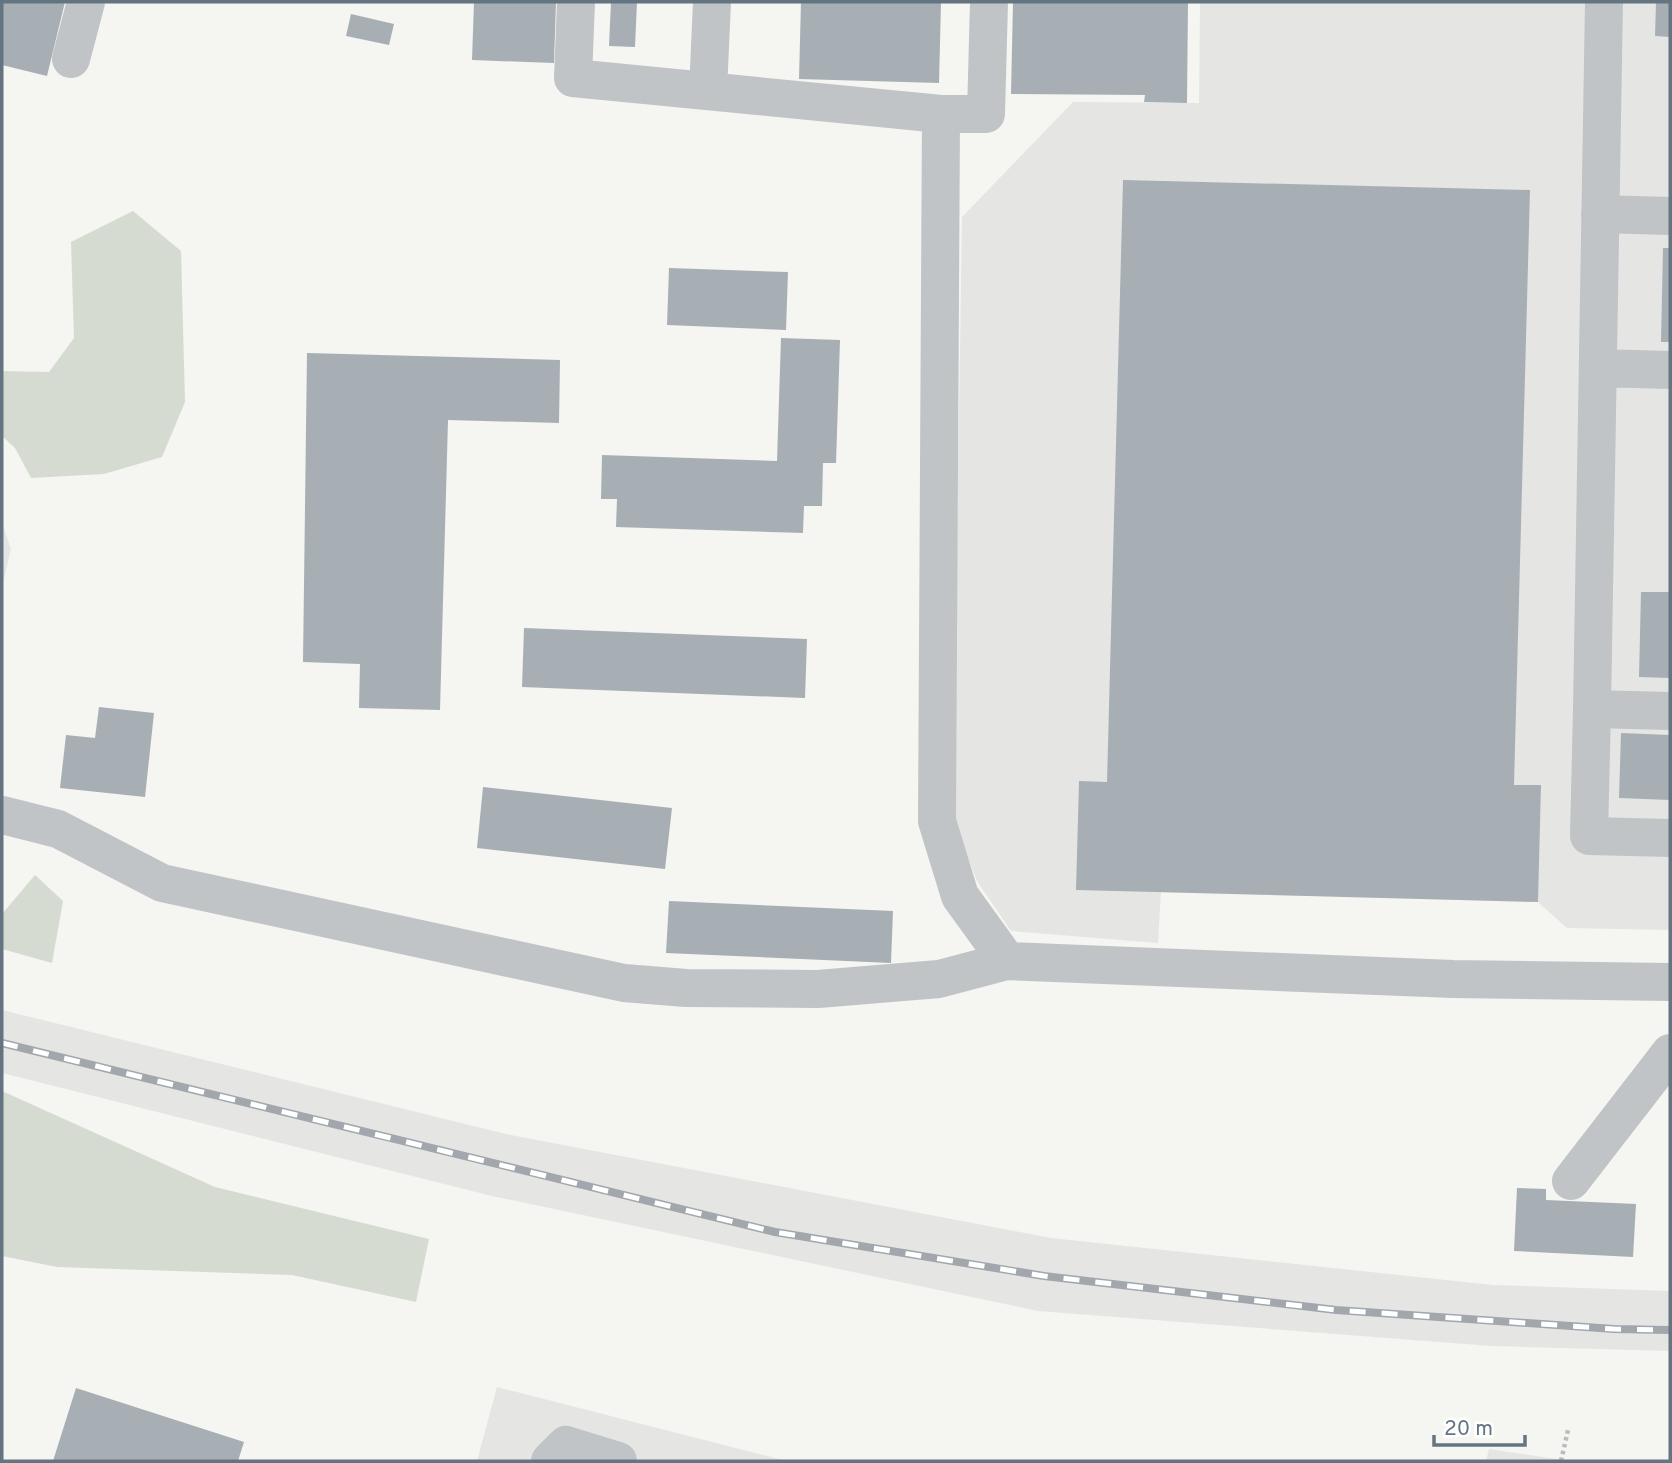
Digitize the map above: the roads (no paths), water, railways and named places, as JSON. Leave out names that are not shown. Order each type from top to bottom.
[{"type":"street","points":[[71,59],[86,2]]},
{"type":"street","points":[[576,2],[573,78],[941,114],[986,114],[989,2]]},
{"type":"street","points":[[708,91],[712,2]]},
{"type":"street","points":[[1604,2],[1590,836],[1670,838]]},
{"type":"street","points":[[941,114],[937,821],[960,896],[1007,961]]},
{"type":"street","points":[[1600,214],[1670,216]]},
{"type":"street","points":[[1598,368],[1670,370]]},
{"type":"street","points":[[1592,709],[1670,711]]},
{"type":"street","points":[[2,815],[58,829],[162,883],[624,983],[686,988],[818,989],[939,978],[1007,961],[1453,979],[1670,982]]},
{"type":"street","points":[[1571,1181],[1670,1053]]},
{"type":"street","points":[[550,1461],[566,1445],[618,1461]]},
{"type":"railway","points":[[2,1043],[775,1232],[1044,1276],[1336,1310],[1614,1329],[1670,1330]]}]
